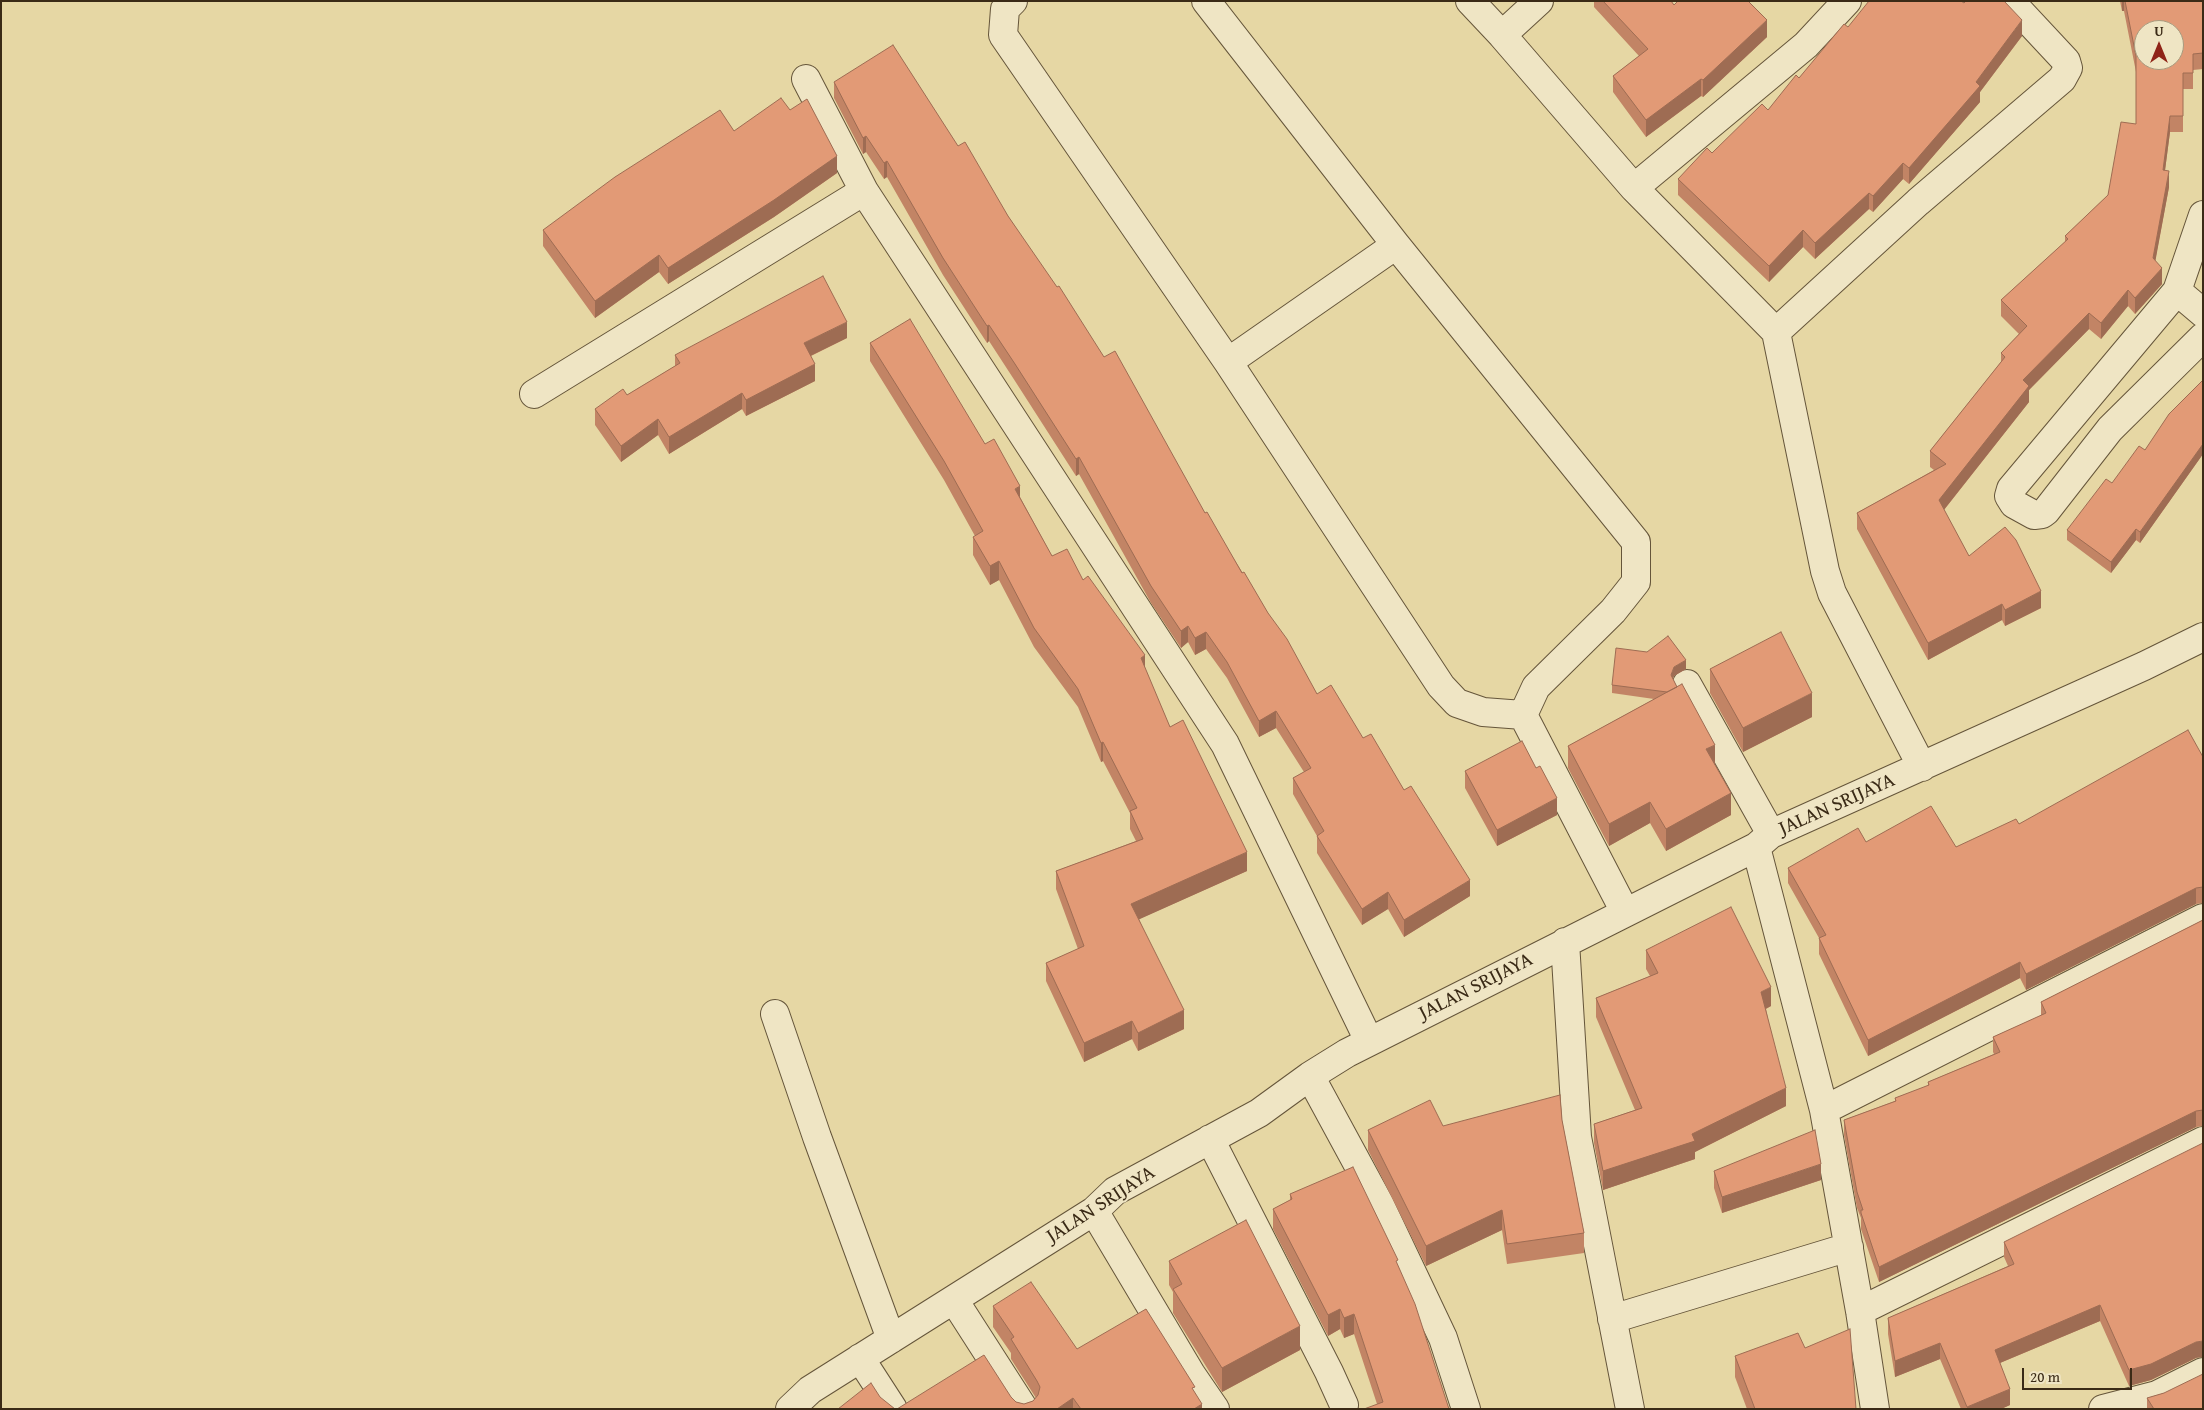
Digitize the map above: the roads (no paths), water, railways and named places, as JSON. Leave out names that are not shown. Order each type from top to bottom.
[{"type":"street","points":[[1013,1],[1005,9],[1003,35],[1228,362],[1441,686],[1457,703],[1483,712],[1523,715]]},
{"type":"street","points":[[1206,1],[1396,245],[1636,542],[1636,582],[1613,610],[1536,687],[1523,715]]},
{"type":"street","points":[[1470,1],[1502,35],[1634,188],[1776,332],[1825,571],[1832,593],[1922,767]]},
{"type":"street","points":[[1502,35],[1539,1]]},
{"type":"street","points":[[1634,188],[1806,46],[1846,1]]},
{"type":"street","points":[[1776,332],[1918,202],[2062,79],[2068,68],[2066,61],[2010,1]]},
{"type":"street","points":[[806,79],[864,191],[1225,744],[1369,1041]]},
{"type":"street","points":[[534,394],[864,191]]},
{"type":"street","points":[[2203,215],[2177,290],[2011,489],[2009,496],[2014,504],[2034,515],[2042,514],[2046,511],[2110,429],[2203,337]]},
{"type":"street","points":[[1228,362],[1396,245]]},
{"type":"street","points":[[2177,290],[2203,313]]},
{"type":"street","name":"JALAN SRIJAYA","points":[[790,1409],[810,1390],[1094,1211],[1115,1191],[1259,1113],[1310,1076],[1369,1041],[1764,841],[2203,637]]},
{"type":"street","points":[[1687,684],[1764,841],[1824,1110],[1860,1311],[1875,1409]]},
{"type":"street","points":[[1523,715],[1626,912]]},
{"type":"street","points":[[1824,1110],[2203,918]]},
{"type":"street","points":[[1565,942],[1577,1137],[1630,1409]]},
{"type":"street","points":[[775,1014],[816,1137],[891,1339]]},
{"type":"street","points":[[1310,1076],[1380,1205],[1439,1329],[1466,1409]]},
{"type":"street","points":[[1210,1139],[1329,1372],[1344,1406]]},
{"type":"street","points":[[1860,1311],[2203,1141]]},
{"type":"street","points":[[1094,1211],[1214,1409]]},
{"type":"street","points":[[1612,1319],[1849,1247]]},
{"type":"street","points":[[954,1300],[1024,1409]]},
{"type":"street","points":[[860,1358],[893,1409]]},
{"type":"street","points":[[2103,1409],[2157,1395],[2203,1372]]}]
